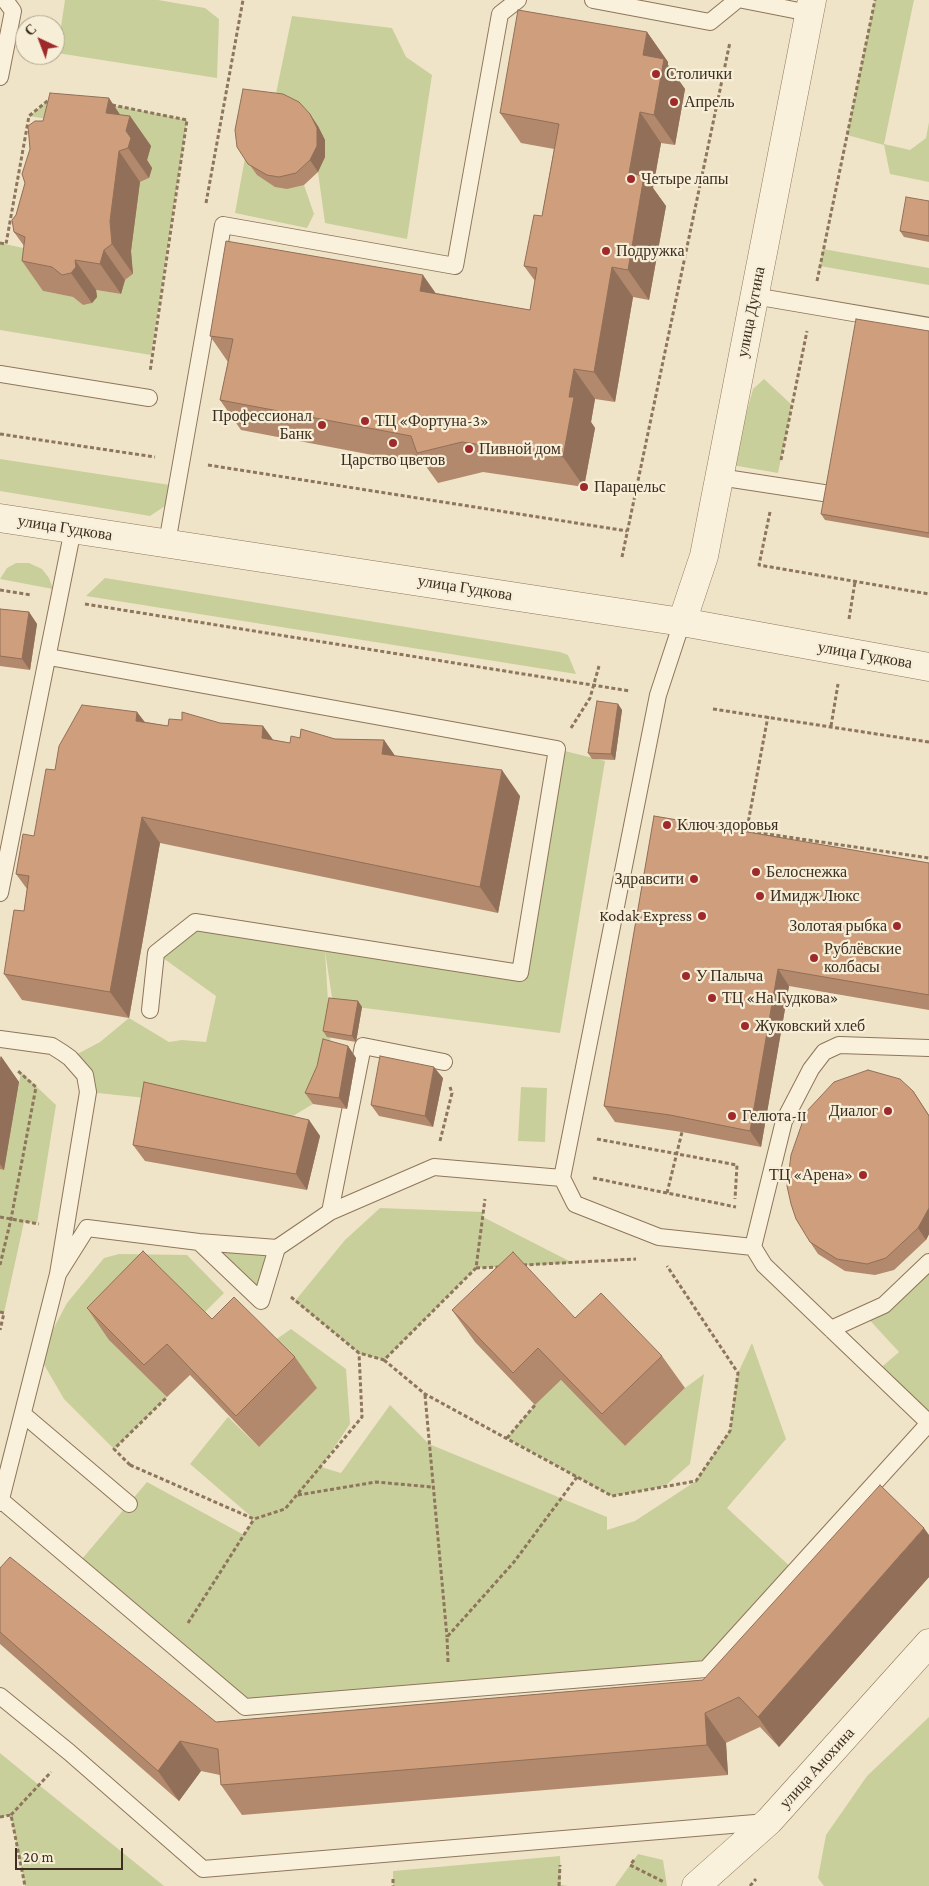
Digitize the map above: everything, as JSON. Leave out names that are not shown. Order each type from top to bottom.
[{"type":"street","name":"улица Дугина","points":[[682,622],[704,556],[810,7]]},
{"type":"street","name":"улица Гудкова","points":[[0,518],[682,622],[929,667]]},
{"type":"street","name":"улица Анохина","points":[[709,1882],[769,1822],[929,1643]]},
{"type":"lane","points":[[0,77],[14,11],[4,0]]},
{"type":"lane","points":[[167,543],[223,225],[455,266],[500,14],[518,0]]},
{"type":"lane","points":[[592,0],[710,22],[738,0]]},
{"type":"lane","points":[[743,0],[810,7]]},
{"type":"lane","points":[[754,296],[929,326]]},
{"type":"lane","points":[[0,374],[148,398]]},
{"type":"lane","points":[[718,477],[830,494]]},
{"type":"lane","points":[[0,893],[49,657],[73,529]]},
{"type":"lane","points":[[682,622],[658,695],[562,1175],[575,1204],[659,1238],[753,1247]]},
{"type":"lane","points":[[49,657],[557,750],[520,973],[195,922],[156,954],[150,1010]]},
{"type":"lane","points":[[0,1039],[52,1046],[70,1058],[85,1075],[88,1092],[67,1229],[58,1274],[1,1502],[245,1707],[706,1669],[929,1423],[764,1265],[753,1247],[784,1121],[811,1069],[824,1052],[840,1045],[929,1048]]},
{"type":"lane","points":[[330,1212],[363,1046],[444,1062]]},
{"type":"lane","points":[[58,1274],[87,1228],[199,1242],[277,1248],[330,1212],[434,1167],[489,1172],[562,1175]]},
{"type":"lane","points":[[199,1242],[261,1301],[277,1248]]},
{"type":"lane","points":[[831,1329],[884,1305],[929,1262]]},
{"type":"lane","points":[[24,1415],[128,1504]]},
{"type":"lane","points":[[0,1696],[69,1752],[203,1869],[769,1822]]},
{"type":"path","points":[[205,209],[243,0]]},
{"type":"path","points":[[622,557],[730,39]]},
{"type":"path","points":[[0,242],[6,244],[29,116],[56,94]]},
{"type":"path","points":[[102,103],[187,120],[151,354],[148,398]]},
{"type":"path","points":[[0,434],[627,531]]},
{"type":"path","points":[[759,566],[929,594]]},
{"type":"path","points":[[0,590],[630,691]]},
{"type":"path","points":[[557,750],[590,698],[599,666]]},
{"type":"path","points":[[713,709],[929,742]]},
{"type":"path","points":[[746,838],[768,716]]},
{"type":"path","points":[[635,813],[929,858]]},
{"type":"path","points":[[434,1167],[452,1093],[444,1062]]},
{"type":"path","points":[[0,1265],[11,1219],[36,1087],[21,1072]]},
{"type":"path","points":[[667,1193],[684,1122]]},
{"type":"path","points":[[593,1138],[737,1164],[735,1207]]},
{"type":"path","points":[[384,1360],[476,1268],[489,1172]]},
{"type":"path","points":[[562,1175],[762,1212]]},
{"type":"path","points":[[0,1217],[67,1229]]},
{"type":"path","points":[[268,1278],[359,1354],[384,1360],[425,1394],[612,1496],[696,1481],[730,1430],[738,1373],[662,1258],[659,1238]]},
{"type":"path","points":[[515,1266],[662,1258]]},
{"type":"path","points":[[476,1268],[505,1266]]},
{"type":"path","points":[[0,1312],[4,1313],[0,1330]]},
{"type":"path","points":[[173,1646],[254,1519],[285,1509],[362,1417],[359,1354]]},
{"type":"path","points":[[425,1394],[447,1637],[449,1690]]},
{"type":"path","points":[[167,1397],[114,1449],[130,1465],[254,1519]]},
{"type":"path","points":[[506,1438],[535,1405]]},
{"type":"path","points":[[110,1488],[130,1465]]},
{"type":"path","points":[[447,1637],[514,1562],[577,1477]]},
{"type":"path","points":[[297,1496],[376,1482],[432,1487]]},
{"type":"path","points":[[0,1818],[11,1815],[69,1752]]},
{"type":"path","points":[[11,1815],[25,1886]]},
{"type":"path","points":[[654,1831],[630,1865],[668,1885]]},
{"type":"green space","points":[[65,0],[158,0],[205,8],[219,19],[217,78],[65,54],[65,15],[63,15]]},
{"type":"green space","points":[[875,0],[914,0],[884,144],[910,150],[926,138],[929,122],[929,182],[890,174],[884,145],[847,135]]},
{"type":"green space","points":[[292,16],[392,28],[406,57],[432,75],[407,239],[325,223],[318,172],[325,157],[325,140],[318,126],[274,103]]},
{"type":"green space","points":[[56,94],[187,120],[151,355],[0,330],[0,243],[33,250],[43,291],[73,297],[83,305],[96,290],[121,294],[125,280],[133,274],[131,251],[140,182],[149,178],[71,123],[29,116]]},
{"type":"green space","points":[[245,158],[304,185],[314,214],[307,228],[235,213]]},
{"type":"green space","points":[[823,249],[929,268],[929,285],[820,266]]},
{"type":"green space","points":[[764,379],[792,405],[778,473],[732,465],[753,389]]},
{"type":"green space","points":[[0,459],[170,485],[165,506],[150,516],[0,491]]},
{"type":"green space","points":[[16,563],[29,563],[42,569],[49,578],[53,589],[0,579],[7,568]]},
{"type":"green space","points":[[105,578],[560,652],[568,655],[576,674],[86,596]]},
{"type":"green space","points":[[557,749],[605,761],[560,1033],[333,1004],[325,951],[331,1051],[325,1078],[313,1104],[288,1119],[320,1136],[155,1099],[88,1092],[70,1058],[100,1042],[129,1018],[169,1042],[182,1040],[206,1042],[216,996],[156,953],[195,922],[520,973]]},
{"type":"green space","points":[[21,1072],[56,1105],[37,1223],[24,1222],[4,1313],[0,1312],[0,1169],[4,1169]]},
{"type":"green space","points":[[521,1087],[547,1088],[545,1142],[518,1141]]},
{"type":"green space","points":[[380,1208],[483,1212],[483,1217],[573,1263],[476,1268],[384,1360],[359,1353],[295,1301],[345,1240]]},
{"type":"green space","points":[[199,1242],[277,1248],[261,1301]]},
{"type":"green space","points":[[119,1254],[187,1255],[224,1293],[200,1317],[167,1397],[114,1449],[64,1399],[39,1356],[67,1303],[104,1258]]},
{"type":"green space","points":[[929,1262],[929,1423],[876,1372],[899,1352],[864,1314]]},
{"type":"green space","points":[[291,1329],[346,1369],[350,1424],[321,1467],[341,1473],[390,1405],[429,1444],[607,1517],[607,1530],[635,1521],[696,1481],[730,1431],[738,1373],[752,1343],[786,1439],[727,1508],[795,1571],[706,1669],[245,1707],[77,1565],[147,1482],[244,1535],[254,1519],[190,1464],[228,1417],[259,1447],[271,1343]]},
{"type":"green space","points":[[704,1374],[690,1464],[665,1486],[612,1496],[507,1438],[535,1405],[561,1380],[625,1446],[685,1388]]},
{"type":"green space","points":[[929,1717],[929,1886],[824,1886],[818,1878],[826,1835],[867,1776]]},
{"type":"green space","points":[[0,1753],[164,1886],[25,1886],[11,1815],[0,1817]]},
{"type":"green space","points":[[638,1854],[663,1860],[667,1886],[615,1886]]},
{"type":"green space","points":[[560,1856],[561,1885],[569,1886],[393,1886],[393,1871]]},
{"type":"building","points":[[518,10],[647,32],[643,55],[664,59],[654,115],[640,112],[629,173],[644,176],[628,270],[612,267],[594,372],[574,369],[569,397],[574,397],[563,457],[462,442],[417,453],[411,436],[220,400],[233,339],[210,336],[226,241],[423,275],[420,291],[530,310],[537,268],[524,266],[534,215],[542,216],[559,124],[500,113]]},
{"type":"building","points":[[243,89],[283,94],[299,102],[310,114],[317,128],[317,146],[310,160],[296,173],[279,177],[267,175],[248,164],[237,147],[235,130]]},
{"type":"building","points":[[50,93],[109,98],[106,113],[130,116],[126,131],[131,138],[128,148],[119,151],[110,221],[112,244],[104,250],[100,264],[75,260],[76,267],[71,273],[62,275],[52,267],[22,261],[25,237],[14,232],[12,220],[16,215],[25,183],[22,174],[30,149],[28,126],[35,121],[43,121]]},
{"type":"building","points":[[906,197],[929,201],[929,236],[900,231]]},
{"type":"building","points":[[856,319],[929,331],[929,533],[821,514]]},
{"type":"building","points":[[0,609],[29,612],[22,659],[0,656]]},
{"type":"building","points":[[597,701],[618,704],[611,754],[588,753]]},
{"type":"building","points":[[82,705],[137,712],[136,721],[168,726],[169,719],[182,720],[182,712],[220,723],[263,726],[262,738],[290,743],[291,736],[300,738],[301,729],[335,739],[384,740],[382,754],[502,770],[480,887],[142,817],[110,992],[4,974],[14,910],[24,911],[29,876],[16,874],[23,834],[34,836],[46,769],[55,770],[59,746]]},
{"type":"building","name":"ТЦ «На Гудкова»","points":[[654,816],[929,863],[929,995],[778,969],[750,1131],[670,1115],[604,1106]]},
{"type":"building","points":[[329,998],[358,1001],[352,1036],[323,1031]]},
{"type":"building","points":[[323,1039],[348,1046],[339,1098],[305,1093],[317,1066]]},
{"type":"building","points":[[380,1056],[434,1067],[425,1116],[371,1105]]},
{"type":"building","name":"ТЦ «Арена»","points":[[868,1070],[900,1079],[913,1091],[929,1116],[929,1208],[918,1228],[886,1258],[867,1264],[837,1259],[810,1242],[796,1219],[787,1186],[791,1155],[806,1112],[834,1082]]},
{"type":"building","points":[[144,1082],[309,1120],[296,1174],[133,1145]]},
{"type":"building","points":[[143,1251],[212,1319],[234,1297],[295,1357],[236,1416],[167,1344],[144,1365],[87,1308]]},
{"type":"building","points":[[513,1252],[575,1318],[601,1293],[662,1356],[602,1414],[538,1348],[513,1373],[452,1310]]},
{"type":"building","points":[[880,1485],[924,1528],[758,1717],[739,1697],[705,1713],[707,1745],[221,1785],[218,1749],[180,1741],[158,1771],[0,1632],[0,1568],[10,1557],[216,1722],[703,1680]]},
{"type":"place","name":"Столички","points":[[656,74]]},
{"type":"place","name":"Апрель","points":[[674,102]]},
{"type":"place","name":"Четыре лапы","points":[[631,179]]},
{"type":"place","name":"Подружка","points":[[606,251]]},
{"type":"place","name":"ТЦ «Фортуна-3»","points":[[365,421]]},
{"type":"place","name":"Профессионал Банк","points":[[322,425]]},
{"type":"place","name":"Царство цветов","points":[[393,443]]},
{"type":"place","name":"Пивной дом","points":[[469,449]]},
{"type":"place","name":"Парацельс","points":[[584,487]]},
{"type":"place","name":"Ключ здоровья","points":[[667,825]]},
{"type":"place","name":"Белоснежка","points":[[756,872]]},
{"type":"place","name":"Здравсити","points":[[694,879]]},
{"type":"place","name":"Имидж Люкс","points":[[760,896]]},
{"type":"place","name":"Kodak Express","points":[[702,916]]},
{"type":"place","name":"Золотая рыбка","points":[[897,926]]},
{"type":"place","name":"Рублёвские колбасы","points":[[814,958]]},
{"type":"place","name":"У Палыча","points":[[686,976]]},
{"type":"place","name":"ТЦ «На Гудкова»","points":[[712,998]]},
{"type":"place","name":"Жуковский хлеб","points":[[745,1026]]},
{"type":"place","name":"Диалог","points":[[888,1111]]},
{"type":"place","name":"Гелюта-II","points":[[732,1116]]},
{"type":"place","name":"ТЦ «Арена»","points":[[863,1175]]}]
